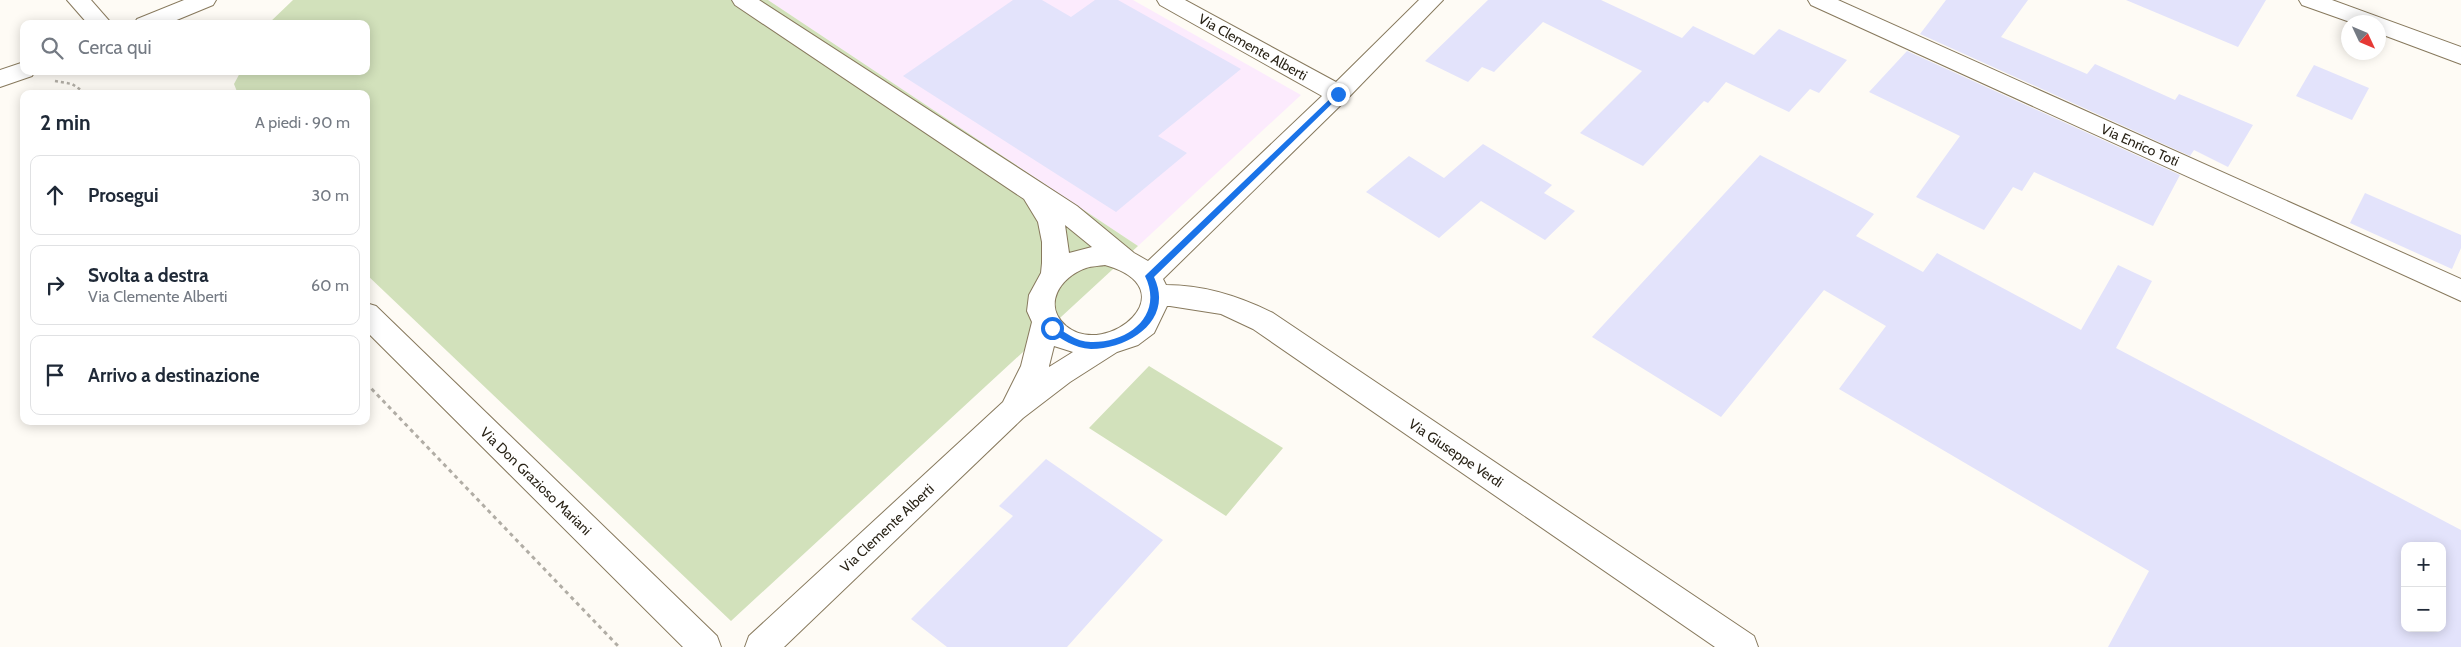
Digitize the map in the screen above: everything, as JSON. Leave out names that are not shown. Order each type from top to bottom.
[{"type":"street","points":[[78,0],[97,20]]},
{"type":"street","points":[[155,20],[205,0]]},
{"type":"street","points":[[743,0],[1032,192],[1068,213],[1124,259],[1138,266],[1153,286],[1154,310],[1141,329],[1127,338],[1110,344],[1091,345],[1072,342],[1058,334],[1046,322],[1041,308],[1042,293],[1054,273],[1057,255],[1054,230],[1044,206],[1032,192]]},
{"type":"street","name":"Via Clemente Alberti","points":[[1168,0],[1338,94]]},
{"type":"street","points":[[1153,286],[1338,94],[1432,0]]},
{"type":"street","name":"Via Enrico Toti","points":[[1819,0],[2461,291]]},
{"type":"street","points":[[2310,0],[2351,15]]},
{"type":"street","points":[[2386,29],[2461,56]]},
{"type":"street","points":[[0,79],[20,72]]},
{"type":"street","points":[[1054,273],[1069,263],[1086,257],[1105,255],[1124,259]]},
{"type":"street","name":"Via Giuseppe Verdi","points":[[1153,286],[1234,306],[1263,321],[1742,647]]},
{"type":"street","name":"Via Don Grazioso Mariani","points":[[370,318],[705,647]]},
{"type":"street","name":"Via Clemente Alberti","points":[[1013,410],[1034,366],[1046,322]]},
{"type":"street","name":"Via Clemente Alberti","points":[[761,647],[1013,410],[1060,374],[1110,344]]},
{"type":"path","points":[[370,387],[618,647]]},
{"type":"shaded area","points":[[768,0],[1133,0],[1301,95],[1138,246]]},
{"type":"green space","points":[[293,0],[768,0],[1138,246],[731,621],[370,278],[370,90],[236,90],[234,84],[239,75],[370,75],[370,20],[272,20]]},
{"type":"green space","points":[[1149,366],[1283,448],[1226,516],[1089,428]]},
{"type":"building","points":[[1013,0],[1042,0],[1071,17],[1095,0],[1118,0],[1241,69],[1158,136],[1187,153],[1116,212],[903,76]]},
{"type":"building","points":[[1488,0],[1601,0],[1682,38],[1693,26],[1754,55],[1779,29],[1847,60],[1819,93],[1810,89],[1789,112],[1726,82],[1708,103],[1704,101],[1643,166],[1580,133],[1642,71],[1543,22],[1494,72],[1482,67],[1468,82],[1425,61]]},
{"type":"building","points":[[1946,0],[2028,0],[2001,37],[2087,74],[2095,64],[2175,100],[2179,94],[2253,125],[2228,167],[2194,150],[2190,156],[1920,34]]},
{"type":"building","points":[[2126,0],[2266,0],[2238,47]]},
{"type":"building","points":[[1907,51],[2180,175],[2153,226],[2034,172],[2022,191],[2013,187],[1984,230],[1916,197],[1960,136],[1869,92]]},
{"type":"building","points":[[2314,65],[2369,88],[2352,120],[2296,96]]},
{"type":"building","points":[[1483,144],[1552,185],[1544,193],[1575,211],[1545,240],[1481,201],[1439,238],[1366,192],[1409,156],[1444,178]]},
{"type":"building","points":[[1760,155],[1874,214],[1856,236],[1923,272],[1937,253],[2081,330],[2118,265],[2152,281],[2116,348],[2461,530],[2461,647],[2108,647],[2149,571],[1839,389],[1886,326],[1824,290],[1721,417],[1592,337]]},
{"type":"building","points":[[2365,193],[2461,235],[2461,248],[2452,269],[2350,223]]},
{"type":"building","points":[[1046,459],[1163,540],[1067,647],[947,647],[911,619],[1013,516],[999,506]]},
{"type":"route","points":[[1052,328],[1072,342],[1091,345],[1110,344],[1127,338],[1141,329],[1151,316],[1156,303],[1156,289],[1149,276],[1338,94]]}]
